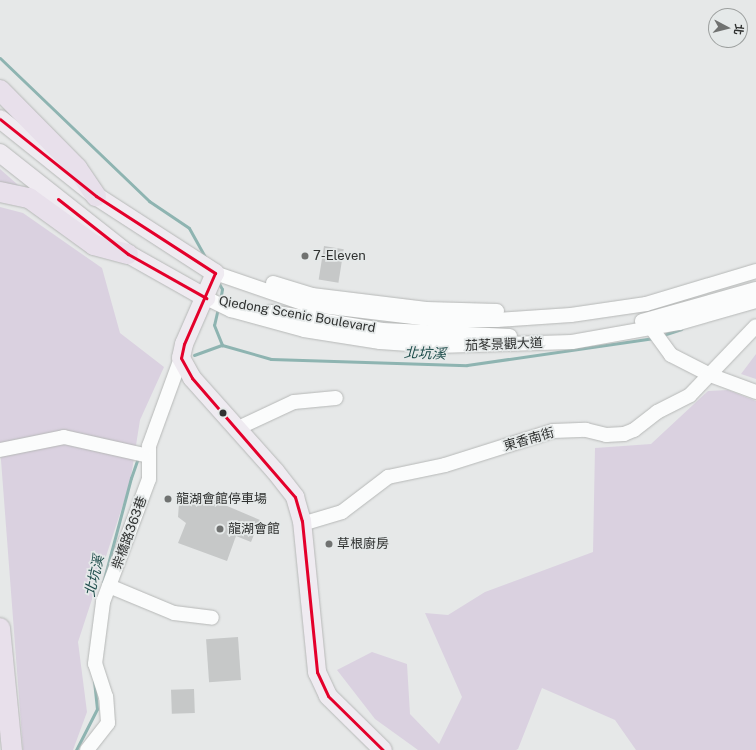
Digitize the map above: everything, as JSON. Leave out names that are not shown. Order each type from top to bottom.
[{"type":"highway","points":[[0,90],[76,168],[96,196]]},
{"type":"highway","points":[[0,192],[29,198],[94,245],[128,254]]},
{"type":"highway","points":[[0,628],[12,750]]},
{"type":"main road","name":"Qiedong Scenic Boulevard","points":[[0,119],[96,196],[216,273]]},
{"type":"main road","name":"Qiedong Scenic Boulevard","points":[[0,153],[128,254],[206,298]]},
{"type":"main road","points":[[216,273],[184,344],[181,358],[192,378],[275,471],[295,497],[302,524],[317,672],[328,696],[383,750]]},
{"type":"street","points":[[312,294],[426,309],[498,311],[572,307],[646,300],[756,261]]},
{"type":"street","name":"Qiedong Scenic Boulevard","points":[[216,273],[305,304],[438,320],[497,320],[571,315],[646,300],[756,271]]},
{"type":"street","points":[[216,273],[247,276],[387,315]]},
{"type":"street","name":"Qiedong Scenic Boulevard","points":[[206,298],[306,319],[382,330],[486,336],[574,333],[649,324],[756,289]]},
{"type":"street","name":"茄苳景觀大道","points":[[206,298],[231,310],[304,330],[380,342],[437,346],[572,342],[649,324],[679,323],[756,301]]},
{"type":"street","points":[[649,324],[671,355],[710,375],[756,392]]},
{"type":"street","name":"東香南街","points":[[302,524],[342,512],[388,477],[445,466],[553,431],[586,430],[606,435],[624,434],[690,395],[756,326]]},
{"type":"street","points":[[486,336],[540,344]]},
{"type":"street","name":"柴橋路363巷","points":[[87,750],[108,723],[106,697],[95,664],[103,602],[117,570],[149,479],[149,446],[181,358]]},
{"type":"street","points":[[236,429],[294,402],[336,398]]},
{"type":"street","points":[[0,450],[64,437],[149,456]]},
{"type":"street","points":[[109,586],[174,613],[212,618]]},
{"type":"shaded area","points":[[0,169],[26,192],[0,186]]},
{"type":"shaded area","points":[[0,207],[23,213],[102,268],[120,333],[164,367],[140,420],[130,483],[78,642],[87,712],[73,750],[23,750],[0,447]]},
{"type":"shaded area","points":[[756,354],[756,379],[741,374]]},
{"type":"shaded area","points":[[728,390],[756,401],[756,750],[636,750],[615,720],[542,688],[518,749],[516,750],[418,750],[375,719],[337,670],[372,652],[407,664],[410,714],[439,744],[462,697],[425,613],[448,615],[485,592],[593,552],[595,448],[651,444],[708,391]]},
{"type":"building","points":[[324,246],[344,249],[338,283],[319,280]]},
{"type":"building","name":"龍湖會館","points":[[199,494],[260,520],[251,542],[236,536],[227,561],[178,543],[186,523],[178,517],[179,503],[187,498],[196,500]]},
{"type":"building","points":[[238,637],[241,680],[209,682],[206,639]]},
{"type":"building","points":[[194,689],[195,713],[172,714],[171,690]]},
{"type":"waterway","points":[[0,58],[149,201],[189,228],[205,257]]},
{"type":"waterway","points":[[218,282],[222,289],[220,301]]},
{"type":"waterway","points":[[218,308],[214,325],[222,345]]},
{"type":"waterway","name":"北坑溪","points":[[666,334],[681,329]]},
{"type":"waterway","name":"北坑溪","points":[[194,355],[222,345],[271,359],[467,365],[654,338]]},
{"type":"waterway","name":"北坑溪","points":[[103,583],[131,478],[138,458]]},
{"type":"waterway","name":"北坑溪","points":[[76,750],[97,709],[94,681]]},
{"type":"transit line","points":[[0,119],[96,196],[215,273],[184,344],[181,358],[192,378],[295,497],[302,521],[317,672],[328,696],[383,750]]},
{"type":"transit line","points":[[58,199],[128,254],[206,298]]},
{"type":"place","name":"7-Eleven","points":[[305,256]]},
{"type":"place","name":"龍湖會館停車場","points":[[168,499]]},
{"type":"place","name":"龍湖會館","points":[[220,529]]},
{"type":"place","name":"草根廚房","points":[[329,544]]}]
